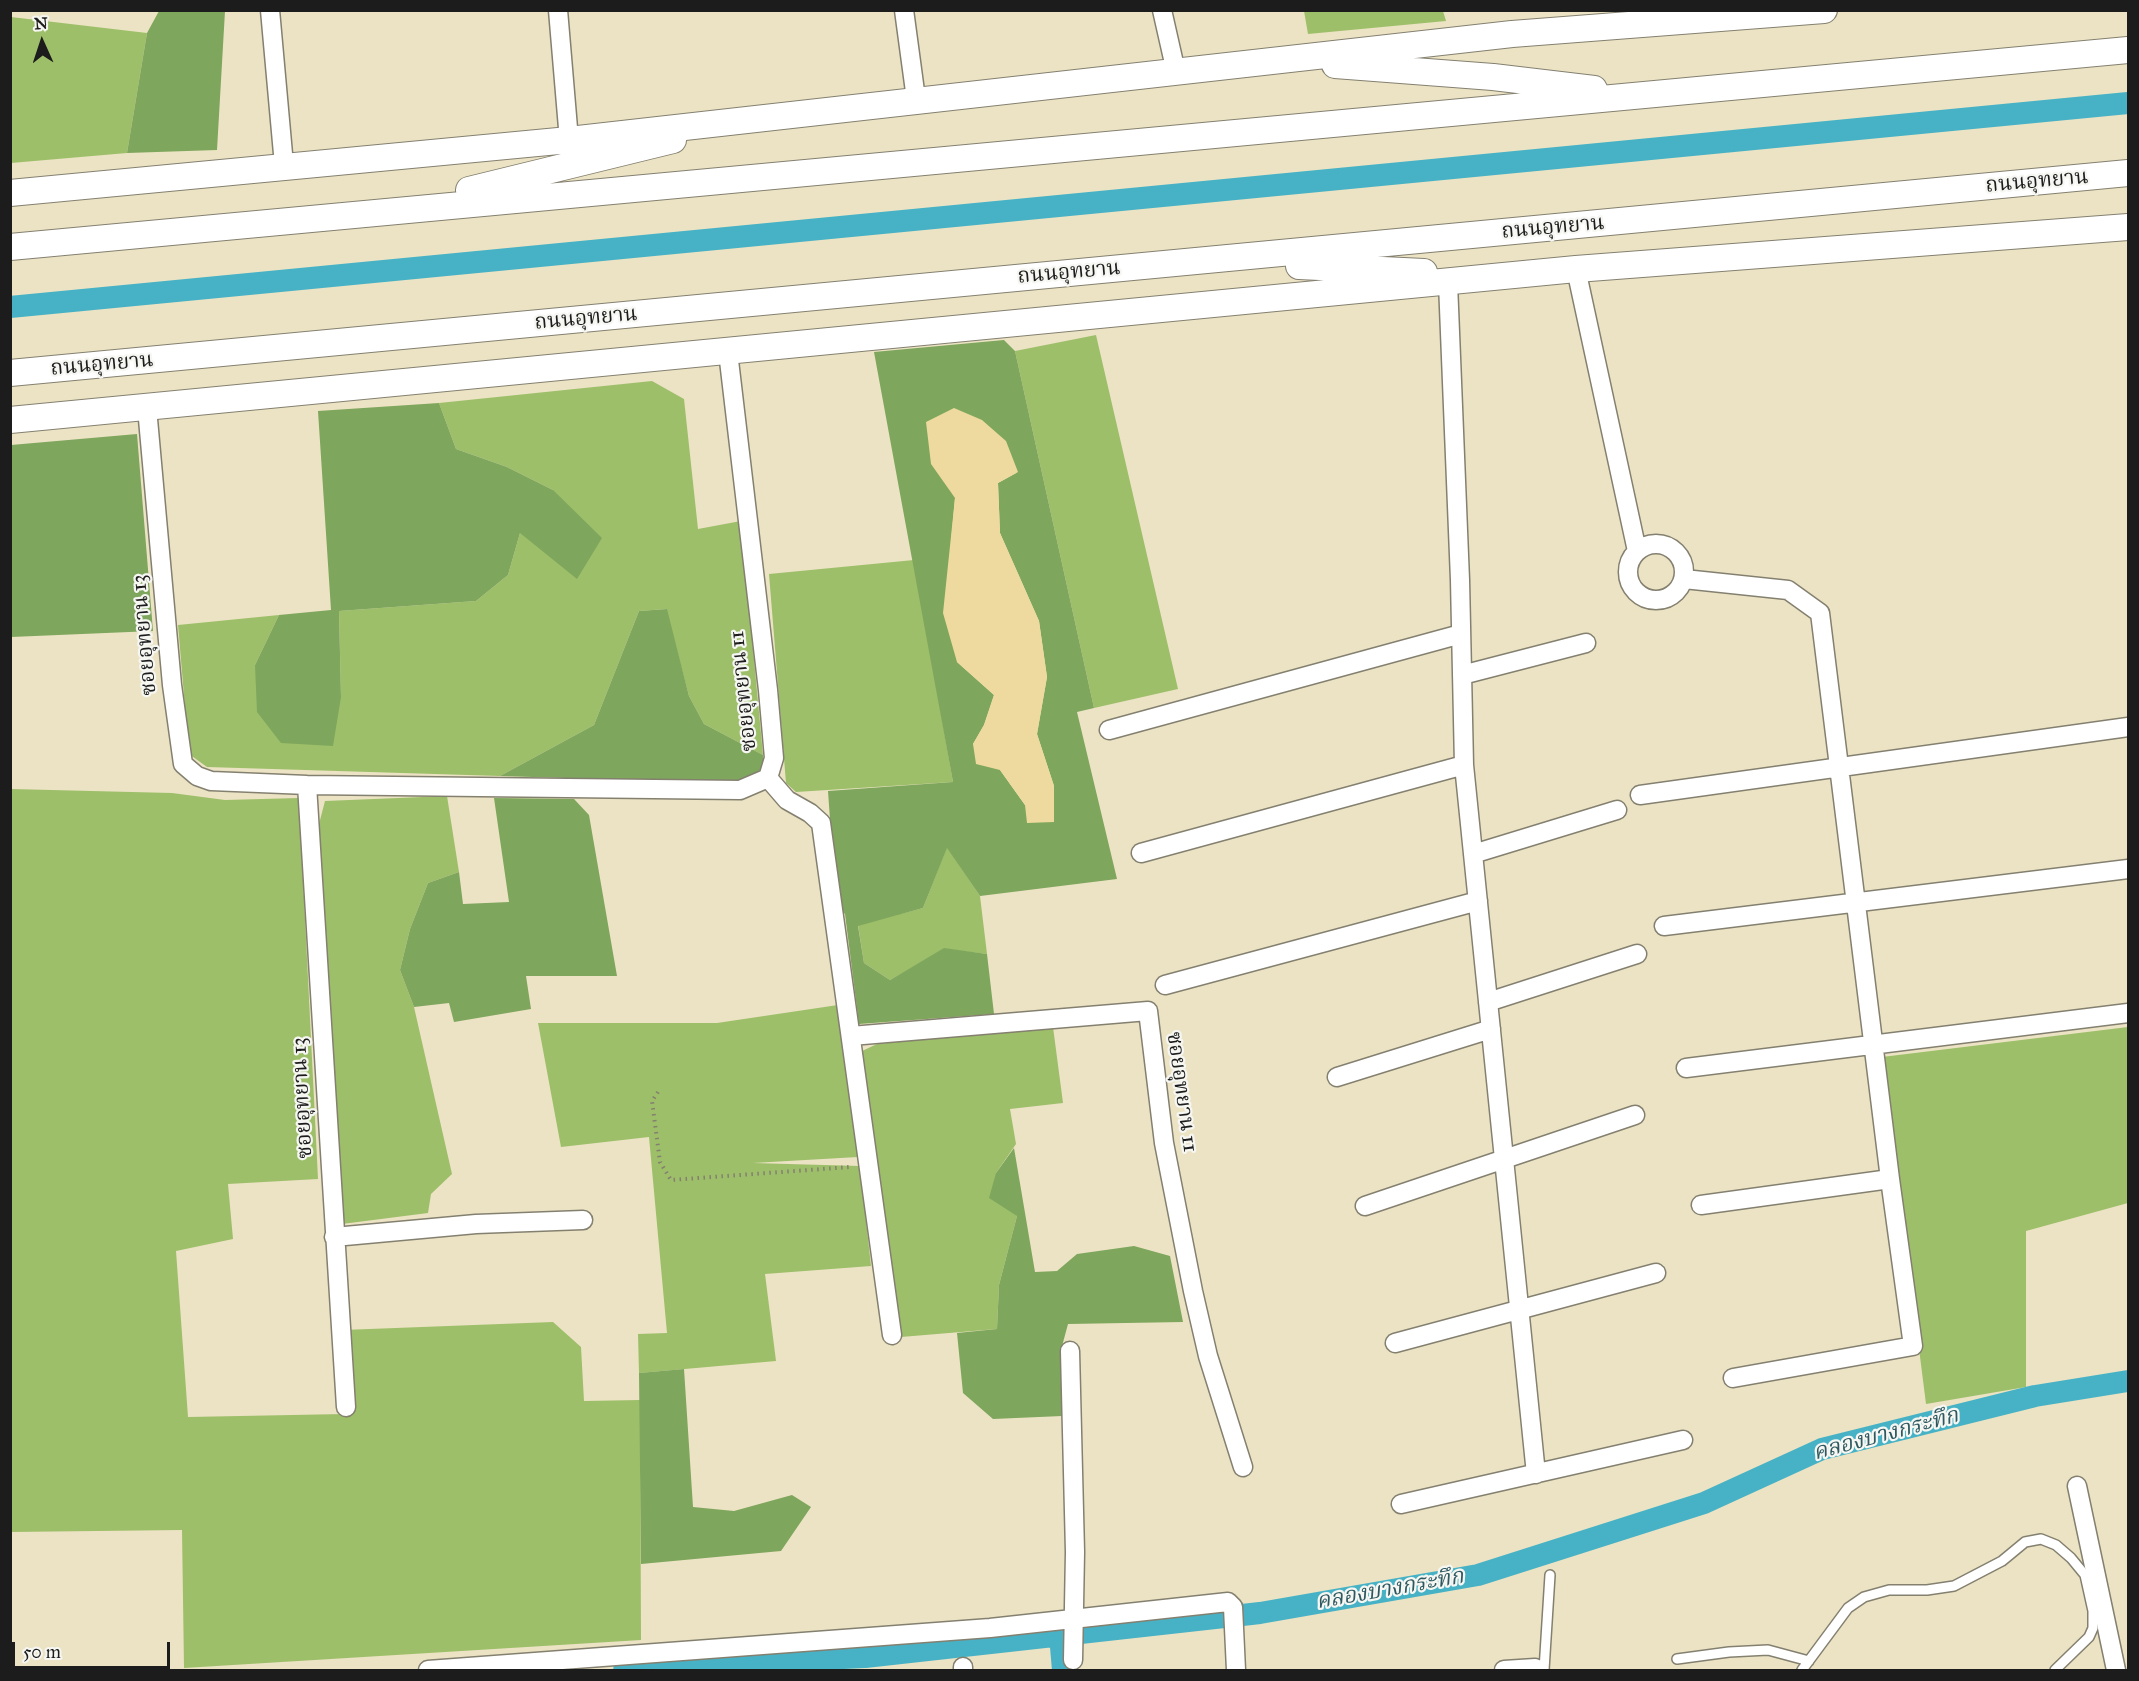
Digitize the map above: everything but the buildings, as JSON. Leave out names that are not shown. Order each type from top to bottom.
[{"type":"main road","points":[[10,193],[284,165],[568,140],[776,114],[1523,33],[1824,10]]},
{"type":"main road","points":[[10,247],[2128,50]]},
{"type":"main road","points":[[1274,61],[1492,77],[1646,95]]},
{"type":"main road","points":[[334,217],[507,182],[776,114]]},
{"type":"main road","name":"ถนนอุทยาน","points":[[10,373],[2128,173]]},
{"type":"main road","name":"ถนนอุทยาน","points":[[10,420],[1576,269],[2128,227]]},
{"type":"main road","points":[[1173,263],[1345,267],[1502,277]]},
{"type":"main road","points":[[10,381],[106,364]]},
{"type":"street","points":[[270,10],[284,165]]},
{"type":"street","points":[[558,10],[568,140]]},
{"type":"street","points":[[904,10],[916,99]]},
{"type":"street","points":[[1162,10],[1176,72]]},
{"type":"street","points":[[1576,269],[1637,551]]},
{"type":"street","points":[[1448,283],[1464,765],[1536,1474]]},
{"type":"street","name":"ซอยอุทยาน 11","points":[[728,352],[768,690],[774,758],[768,778],[787,800],[810,813],[821,823],[892,1335]]},
{"type":"street","name":"ซอยอุทยาน 13","points":[[147,408],[172,685],[183,764],[197,776],[211,781],[307,785],[740,790],[768,778]]},
{"type":"street","points":[[1648,544],[1660,544],[1673,548],[1682,558],[1684,579],[1675,594],[1663,600],[1650,600],[1639,595],[1631,586],[1627,574],[1629,561],[1637,551],[1648,544]]},
{"type":"street","points":[[1684,579],[1788,590],[1820,613],[1913,1346],[1733,1378]]},
{"type":"street","points":[[1109,730],[1461,634]]},
{"type":"street","points":[[1462,675],[1586,643]]},
{"type":"street","points":[[1640,795],[2128,727]]},
{"type":"street","points":[[1141,853],[1464,765]]},
{"type":"street","name":"ซอยอุทยาน 13","points":[[307,785],[346,1407]]},
{"type":"street","points":[[1473,854],[1617,810]]},
{"type":"street","points":[[1664,926],[2128,869]]},
{"type":"street","points":[[1165,985],[1478,901]]},
{"type":"street","points":[[1488,1002],[1637,954]]},
{"type":"street","name":"ซอยอุทยาน 11","points":[[851,1036],[1148,1011],[1164,1143],[1193,1291],[1208,1356],[1244,1467]]},
{"type":"street","points":[[1686,1068],[2128,1013]]},
{"type":"street","points":[[1337,1077],[1491,1029]]},
{"type":"street","points":[[1365,1206],[1635,1115]]},
{"type":"street","points":[[1701,1205],[1890,1179]]},
{"type":"street","points":[[334,1237],[476,1224],[583,1220]]},
{"type":"street","points":[[1395,1343],[1656,1273]]},
{"type":"street","points":[[1070,1351],[1075,1552],[1073,1660]]},
{"type":"street","points":[[1401,1504],[1683,1440]]},
{"type":"street","points":[[2076,1486],[2116,1671]]},
{"type":"street","points":[[428,1671],[1073,1622],[1228,1602],[1234,1615],[1236,1671]]},
{"type":"street","points":[[1504,1671],[1535,1668],[1539,1671]]},
{"type":"lane","points":[[1802,1671],[1848,1608],[1864,1597],[1889,1590],[1927,1590],[1953,1586],[2002,1561],[2025,1542],[2041,1539],[2056,1545],[2085,1575],[2093,1611],[2093,1628],[2089,1637],[2055,1671]]},
{"type":"lane","points":[[1544,1671],[1550,1575]]},
{"type":"lane","points":[[1677,1659],[1729,1652],[1768,1650],[1809,1661]]},
{"type":"path","points":[[658,1092],[652,1101],[660,1162],[671,1180],[869,1166]]},
{"type":"green space","points":[[159,11],[225,11],[217,150],[127,153],[147,33]]},
{"type":"green space","points":[[1304,11],[1443,11],[1446,21],[1308,34]]},
{"type":"green space","points":[[11,17],[147,33],[127,153],[11,163]]},
{"type":"green space","points":[[1096,335],[1178,689],[1094,708],[1015,351]]},
{"type":"green space","points":[[1004,340],[1015,351],[1094,708],[1077,712],[1117,879],[980,896],[947,848],[923,908],[858,926],[864,963],[890,980],[944,948],[987,954],[994,1014],[859,1024],[845,914],[836,905],[828,791],[953,782],[874,352]],"holes":[[[1018,472],[998,483],[1000,533],[1039,621],[1047,677],[1037,734],[1054,786],[1025,805],[1000,770],[973,744],[984,725],[994,695],[957,662],[951,542],[955,498]]]},
{"type":"green space","points":[[652,381],[684,399],[698,529],[741,521],[763,755],[704,724],[689,696],[666,609],[639,611],[594,725],[500,776],[207,767],[189,754],[178,625],[279,615],[255,665],[341,697],[339,611],[476,601],[508,575],[520,533],[553,490],[507,467],[456,449],[439,403]]},
{"type":"green space","points":[[439,403],[456,449],[507,467],[553,490],[602,538],[577,579],[520,533],[508,575],[476,601],[339,611],[341,697],[333,746],[281,743],[257,712],[255,665],[279,615],[331,610],[318,411]]},
{"type":"green space","points":[[137,434],[153,631],[11,637],[11,445]]},
{"type":"green space","points":[[914,560],[953,782],[796,792],[786,783],[769,574]]},
{"type":"green space","points":[[667,609],[689,696],[704,724],[763,755],[763,767],[751,778],[726,783],[500,776],[594,725],[639,611]]},
{"type":"green space","points":[[11,789],[172,793],[225,800],[299,798],[318,1179],[228,1184],[233,1239],[176,1251],[188,1417],[344,1414],[343,1330],[553,1322],[581,1347],[584,1401],[640,1400],[641,1640],[184,1668],[182,1530],[11,1532]]},
{"type":"green space","points":[[447,796],[459,872],[428,883],[410,929],[400,970],[414,1007],[452,1174],[431,1194],[428,1213],[342,1224],[319,824],[325,801]]},
{"type":"green space","points":[[494,798],[574,799],[589,815],[617,976],[526,976],[531,1009],[454,1022],[449,1003],[414,1007],[400,970],[410,929],[428,883],[459,872],[463,904],[509,902]]},
{"type":"green space","points":[[947,847],[980,896],[987,954],[944,949],[890,980],[864,963],[858,925],[923,908]]},
{"type":"green space","points":[[838,1005],[858,1157],[753,1163],[860,1166],[871,1266],[765,1274],[776,1361],[639,1373],[638,1334],[667,1333],[649,1137],[561,1147],[538,1023],[717,1023]]},
{"type":"green space","points":[[1053,1027],[1063,1103],[1010,1109],[1016,1144],[996,1173],[1017,1216],[999,1285],[997,1329],[901,1337],[860,1052],[877,1044]]},
{"type":"green space","points":[[2128,1027],[2128,1203],[2026,1231],[2026,1387],[1926,1404],[1882,1057]]},
{"type":"green space","points":[[1014,1148],[1035,1272],[1057,1271],[1077,1254],[1134,1246],[1170,1256],[1183,1322],[1068,1324],[1061,1350],[1062,1416],[993,1419],[963,1393],[957,1333],[997,1329],[999,1285],[1017,1216],[989,1198],[996,1173]]},
{"type":"green space","points":[[684,1369],[693,1507],[734,1511],[792,1495],[811,1507],[781,1551],[641,1564],[639,1373]]},
{"type":"sand","points":[[954,408],[982,420],[1006,441],[1018,472],[998,483],[1000,533],[1039,621],[1047,677],[1037,734],[1054,786],[1054,822],[1027,823],[1025,805],[1000,770],[976,764],[973,744],[984,725],[994,695],[957,662],[943,613],[955,498],[931,464],[926,422]]},
{"type":"waterway","points":[[10,307],[2128,103]]},
{"type":"waterway","name":"คลองบางกระทึก","points":[[624,1670],[865,1657],[1260,1613],[1478,1575],[1704,1503],[1822,1449],[2035,1396],[2128,1381]]},
{"type":"waterway","points":[[1060,1635],[1063,1670]]}]
